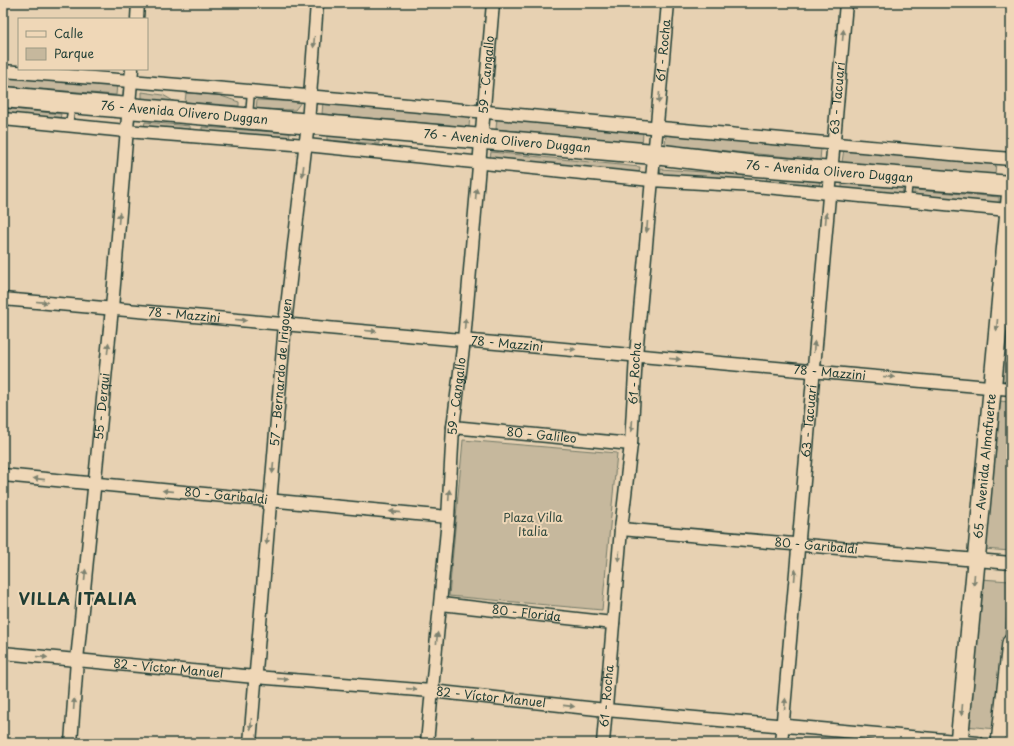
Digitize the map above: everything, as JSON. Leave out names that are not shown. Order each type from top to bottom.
[{"type":"highway","name":"76 - Avenida Olivero Duggan","points":[[3,97],[480,140],[654,154],[755,176],[832,172],[1011,186]]},
{"type":"main road","name":"65 - Avenida Almafuerte","points":[[959,742],[1011,189]]},
{"type":"main road","points":[[1000,743],[1011,643]]},
{"type":"street","points":[[137,18],[138,3]]},
{"type":"street","name":"57 - Bernardo de Irigoyen","points":[[250,743],[285,324],[306,145],[317,3]]},
{"type":"street","name":"59 - Cangallo","points":[[427,743],[448,517],[453,427],[464,340],[480,140],[484,111],[493,3]]},
{"type":"street","name":"61 - Rocha","points":[[603,743],[621,528],[631,444],[636,356],[668,3]]},
{"type":"street","name":"63 - Tacuarí","points":[[781,743],[812,370],[828,193],[832,172],[833,144],[846,3]]},
{"type":"street","points":[[3,71],[132,75],[251,90],[484,111],[656,129],[1011,158]]},
{"type":"street","name":"55 - Derqui","points":[[71,743],[77,660],[112,308],[132,75]]},
{"type":"street","name":"76 - Avenida Olivero Duggan","points":[[3,119],[126,131],[306,145],[651,180],[755,176],[828,193],[907,201],[1009,221]]},
{"type":"street","name":"78 - Mazzini","points":[[3,299],[636,356],[992,386],[1011,389]]},
{"type":"street","name":"80 - Galileo","points":[[453,427],[631,444]]},
{"type":"street","name":"80 - Garibaldi","points":[[3,475],[448,517]]},
{"type":"street","name":"80 - Garibaldi","points":[[621,528],[1011,564]]},
{"type":"street","name":"80 - Florida","points":[[440,604],[613,623]]},
{"type":"street","name":"82 - Víctor Manuel","points":[[3,653],[255,677],[431,691],[606,710],[978,743]]},
{"type":"lane","points":[[249,119],[251,90]]},
{"type":"lane","points":[[69,125],[72,104]]},
{"type":"lane","points":[[907,201],[909,179]]},
{"type":"green space","points":[[3,75],[117,84],[116,95],[3,86]]},
{"type":"green space","points":[[142,92],[163,95],[175,102],[142,99]]},
{"type":"green space","points":[[186,93],[218,95],[239,102],[239,106],[185,102]]},
{"type":"green space","points":[[257,100],[301,102],[295,110],[256,109]]},
{"type":"green space","points":[[323,102],[470,115],[469,127],[322,114]]},
{"type":"green space","points":[[3,108],[61,114],[60,119],[3,114]]},
{"type":"green space","points":[[497,118],[643,133],[642,145],[496,129]]},
{"type":"green space","points":[[145,122],[190,126],[190,131],[144,127]]},
{"type":"green space","points":[[202,127],[290,133],[289,139],[202,133]]},
{"type":"green space","points":[[327,135],[379,140],[379,144],[327,140]]},
{"type":"green space","points":[[666,135],[821,149],[820,160],[665,145]]},
{"type":"green space","points":[[844,149],[996,161],[995,175],[842,162]]},
{"type":"green space","points":[[491,152],[640,167],[639,173],[490,158]]},
{"type":"green space","points":[[661,169],[744,175],[744,182],[660,176]]},
{"type":"green space","points":[[767,176],[820,182],[819,188],[766,183]]},
{"type":"green space","points":[[842,184],[903,188],[902,195],[842,190]]},
{"type":"green space","points":[[914,190],[999,197],[999,204],[914,196]]},
{"type":"green space","points":[[1011,244],[1011,381],[998,380]]},
{"type":"green space","points":[[998,401],[1011,402],[1011,551],[983,549]]},
{"type":"green space","name":"Plaza Villa Italia","points":[[463,440],[617,453],[602,610],[449,596]]},
{"type":"green space","points":[[980,579],[1010,581],[996,729],[966,726]]},
{"type":"district","name":"VILLA ITALIA","points":[[78,599]]}]
